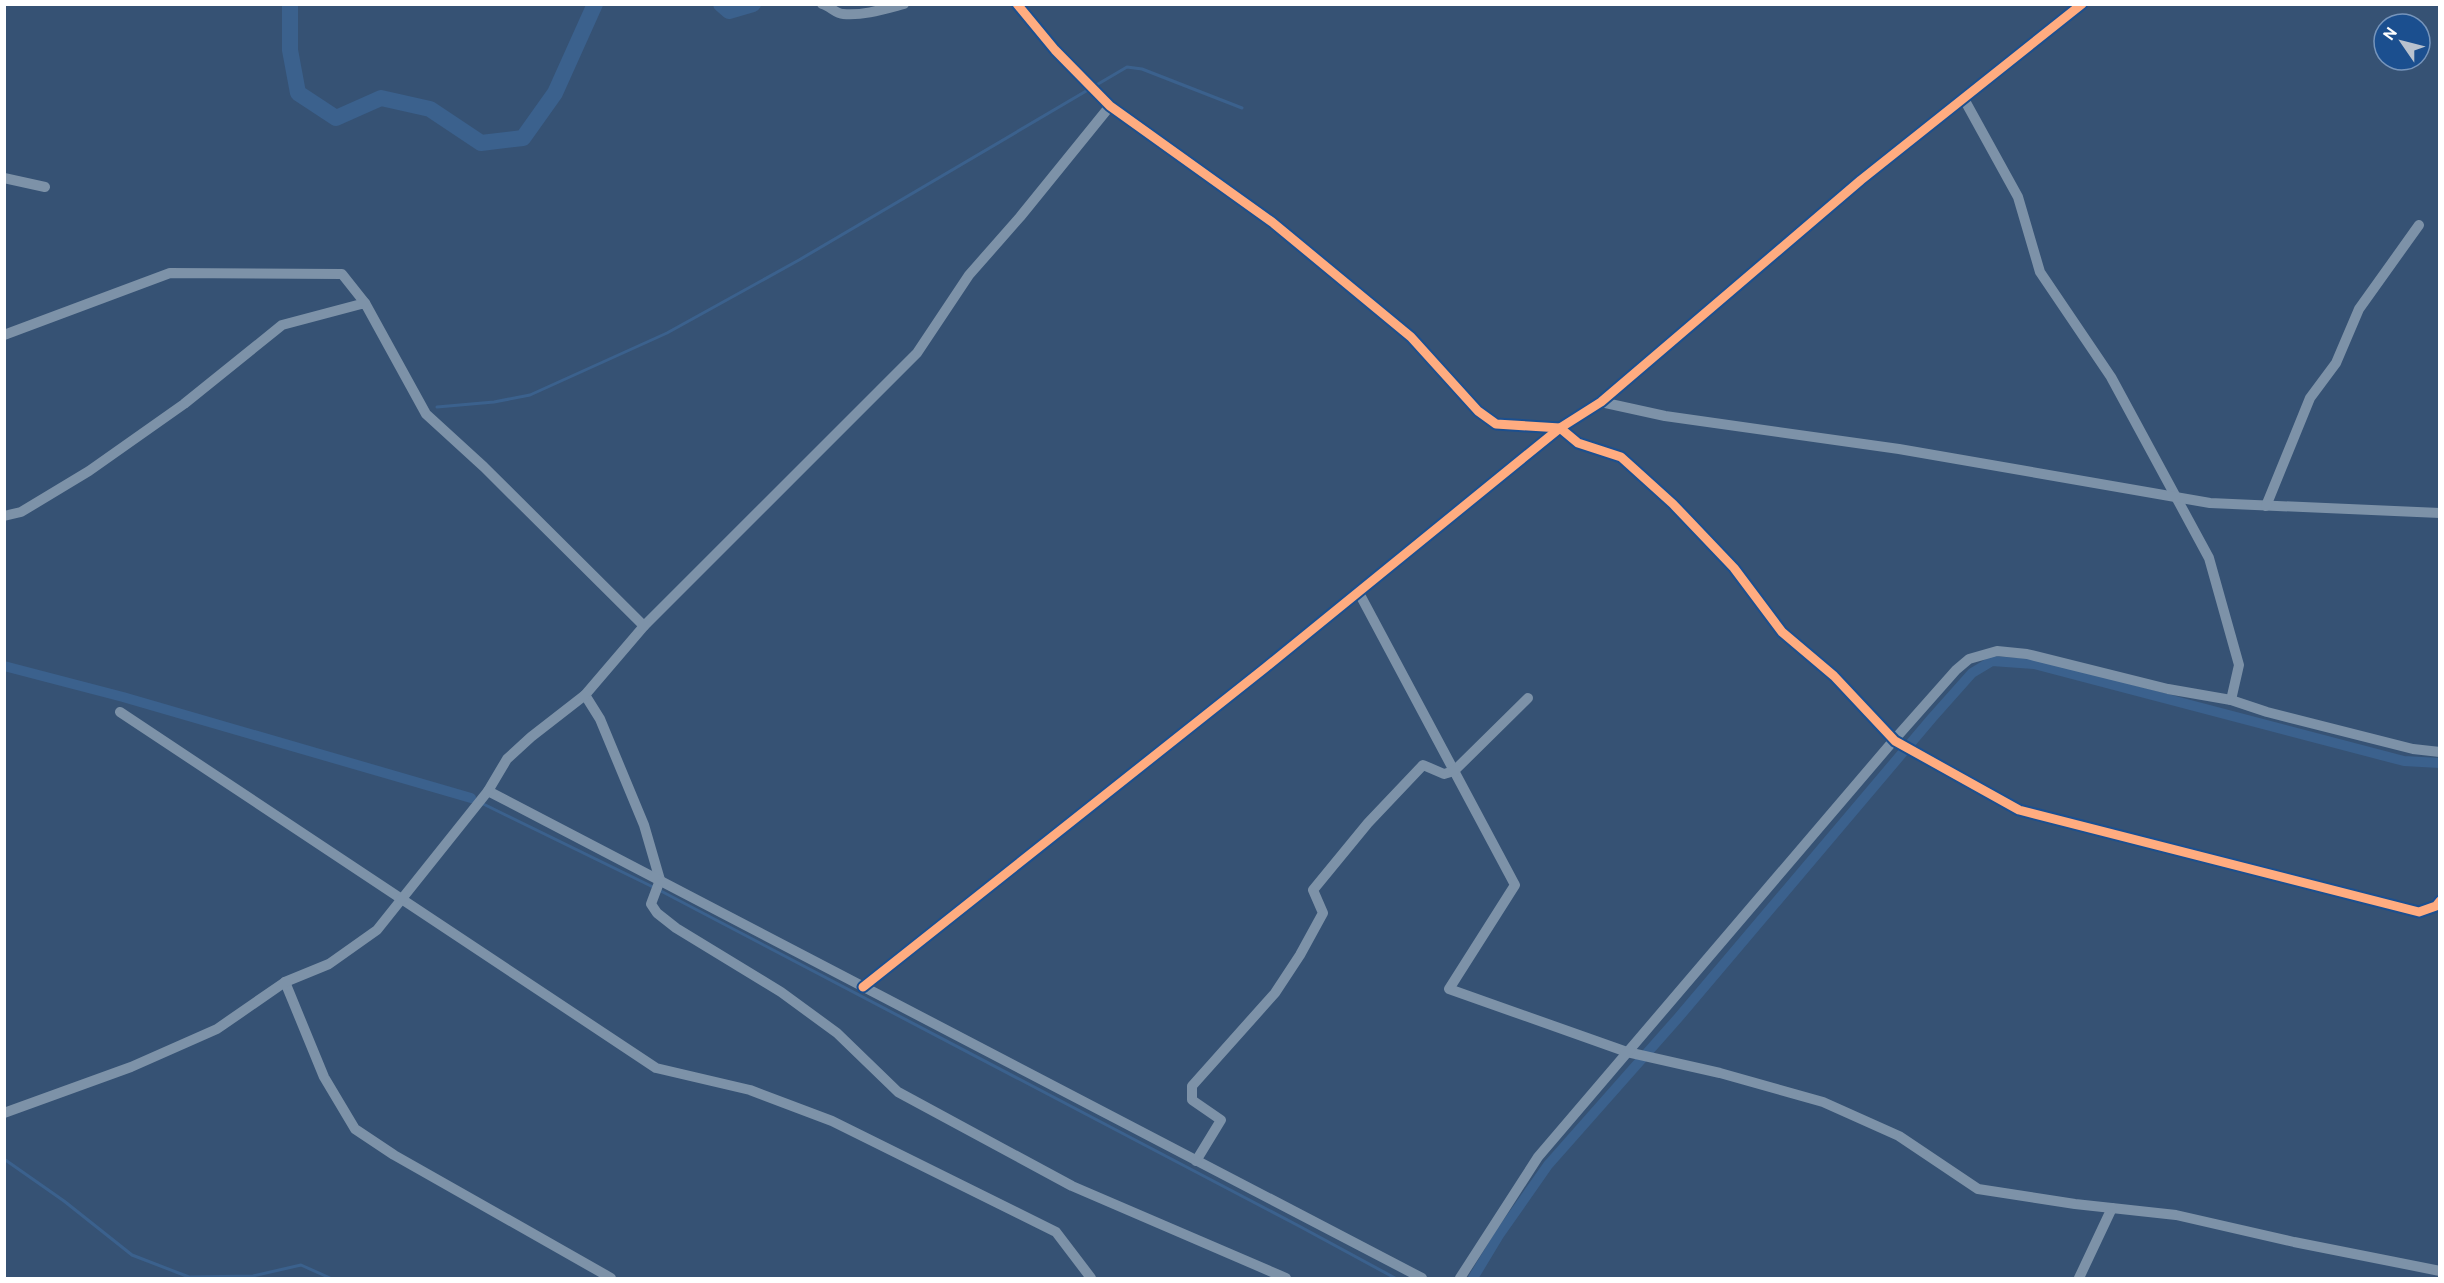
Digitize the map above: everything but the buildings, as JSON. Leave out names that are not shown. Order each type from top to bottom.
[{"type":"street","points":[[822,4],[840,14],[864,14],[904,4]]},
{"type":"street","points":[[1017,4],[1055,50],[1088,81],[1095,92],[1110,106],[1298,243],[1411,337],[1478,411],[1496,424],[1560,428],[1578,443],[1621,457],[1673,504],[1734,568],[1782,632],[1834,676],[1894,740],[2019,810],[2419,912],[2436,906],[2439,901]]},
{"type":"street","points":[[863,987],[1255,675],[1560,428],[1601,402],[1861,180],[2082,4]]},
{"type":"street","points":[[1964,99],[2018,197],[2040,272],[2111,377],[2209,558],[2239,665],[2232,700]]},
{"type":"street","points":[[5,1112],[130,1067],[217,1029],[285,982],[329,964],[377,930],[482,799],[507,759],[585,695],[644,626],[917,353],[969,275],[1020,217],[1110,106]]},
{"type":"street","points":[[4,178],[45,188]]},
{"type":"street","points":[[2266,506],[2310,398],[2336,363],[2359,309],[2419,225]]},
{"type":"street","points":[[4,335],[170,273],[342,274],[365,303],[426,414],[484,466],[644,626]]},
{"type":"street","points":[[4,516],[21,512],[89,471],[184,404],[282,325],[365,303]]},
{"type":"street","points":[[1601,402],[1665,416],[1899,449],[2178,498],[2266,506],[2439,513]]},
{"type":"street","points":[[1358,591],[1515,885],[1449,989],[1628,1052],[1822,1102],[1899,1136],[1978,1189],[2176,1215],[2294,1242],[2439,1271]]},
{"type":"street","points":[[1460,1278],[1538,1157],[1894,740],[1956,670],[1969,659],[1997,651],[2027,654],[2168,689],[2232,700],[2267,712],[2413,749],[2439,752]]},
{"type":"street","points":[[585,695],[600,719],[644,825],[658,885],[651,903],[657,913],[676,928],[781,992],[837,1033],[898,1092],[1072,1186],[1286,1278]]},
{"type":"street","points":[[1196,1161],[1221,1120],[1192,1100],[1192,1086],[1275,993],[1300,955],[1323,913],[1313,890],[1368,823],[1423,765],[1444,774],[1454,771],[1528,698]]},
{"type":"street","points":[[120,712],[656,1068],[750,1090],[832,1121],[1056,1232],[1091,1278]]},
{"type":"street","points":[[482,799],[863,987],[1422,1278]]},
{"type":"street","points":[[285,982],[324,1077],[355,1129],[394,1155],[611,1278]]},
{"type":"street","points":[[2079,1278],[2112,1208]]},
{"type":"waterway","points":[[290,4],[290,50],[298,93],[336,118],[381,98],[430,109],[481,143],[523,138],[555,93],[595,4]]},
{"type":"waterway","points":[[721,4],[729,11],[753,4]]},
{"type":"waterway","points":[[437,407],[494,402],[530,395],[667,333],[799,260],[1127,67],[1142,69],[1242,108]]},
{"type":"waterway","points":[[1473,1278],[1499,1235],[1548,1165],[1678,1018],[1932,718],[1972,673],[1992,661],[2034,664],[2404,761],[2440,763]]},
{"type":"waterway","points":[[4,666],[123,697],[471,798]]},
{"type":"waterway","points":[[471,798],[653,887]]},
{"type":"waterway","points":[[659,890],[1395,1278]]},
{"type":"waterway","points":[[4,1159],[64,1201],[132,1255],[189,1277],[253,1276],[301,1265],[330,1278]]},
{"type":"cycle path","points":[[1017,4],[1055,50],[1110,106],[1272,222],[1411,337],[1478,411],[1496,424],[1560,428],[1578,443],[1621,457],[1673,504],[1734,568],[1782,632],[1834,676],[1895,741],[2019,810],[2419,912],[2436,906],[2440,901]]},
{"type":"cycle path","points":[[863,987],[1265,668],[1560,428],[1601,402],[1861,180],[2082,4]]}]
